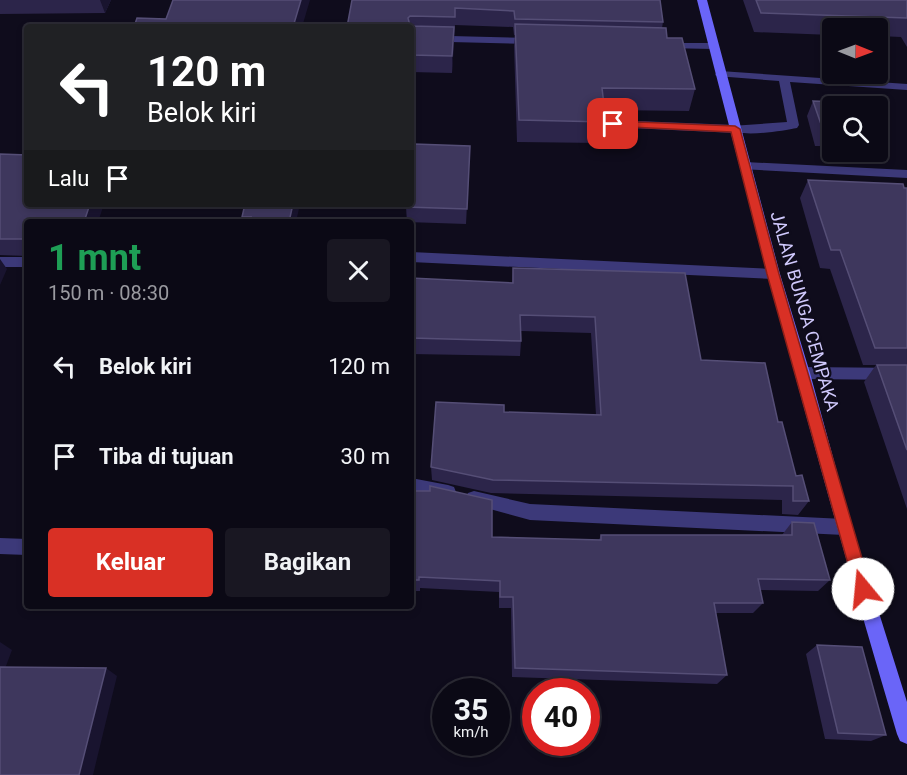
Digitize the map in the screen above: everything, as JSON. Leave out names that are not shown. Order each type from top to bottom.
[{"type":"street","name":"JALAN BUNGA CEMPAKA","points":[[702,0],[773,274],[803,373],[844,527],[907,734]]},
{"type":"street","points":[[414,38],[542,42]]},
{"type":"street","points":[[650,44],[713,46]]},
{"type":"street","points":[[720,74],[907,87]]},
{"type":"street","points":[[613,124],[735,129],[770,129],[792,125],[784,78]]},
{"type":"street","points":[[745,166],[907,174]]},
{"type":"street","points":[[414,256],[773,274]]},
{"type":"street","points":[[0,262],[24,262]]},
{"type":"street","points":[[803,373],[907,374]]},
{"type":"street","points":[[414,485],[530,512],[844,527]]},
{"type":"street","points":[[0,546],[24,547]]},
{"type":"building","points":[[173,0],[301,0],[294,24],[135,24],[137,18],[166,19]]},
{"type":"building","points":[[352,0],[660,0],[663,22],[515,19],[514,11],[455,8],[455,17],[410,16],[408,18],[410,24],[348,24]]},
{"type":"building","points":[[756,0],[907,0],[907,18],[761,13]]},
{"type":"building","points":[[515,24],[666,28],[667,38],[682,38],[695,89],[602,88],[606,122],[519,120]]},
{"type":"building","points":[[414,26],[454,27],[452,56],[414,55]]},
{"type":"building","points":[[813,101],[822,101],[822,127]]},
{"type":"building","points":[[414,144],[470,146],[467,209],[406,207],[414,207]]},
{"type":"building","points":[[0,154],[24,155],[24,207],[89,207],[85,219],[24,219],[24,239],[0,239]]},
{"type":"building","points":[[808,180],[903,184],[904,188],[907,188],[907,348],[875,348],[840,250],[831,250]]},
{"type":"building","points":[[244,207],[292,207],[290,219],[242,217]]},
{"type":"building","points":[[513,268],[685,273],[701,360],[765,363],[778,422],[782,422],[796,476],[802,475],[809,501],[793,501],[793,486],[493,480],[431,467],[436,402],[504,405],[504,412],[601,415],[595,317],[520,315],[521,341],[414,338],[414,278],[513,283]]},
{"type":"building","points":[[877,365],[907,365],[907,450]]},
{"type":"building","points":[[430,486],[492,500],[492,537],[601,540],[601,535],[792,535],[792,522],[814,523],[830,580],[758,579],[763,603],[714,603],[727,675],[515,668],[513,597],[500,597],[500,581],[419,577],[419,580],[414,580],[414,491],[430,491]]},
{"type":"building","points":[[817,645],[862,647],[886,735],[838,733]]},
{"type":"building","points":[[0,667],[106,668],[79,775],[0,775]]},
{"type":"route","points":[[613,124],[735,129],[773,274],[863,589]]}]
